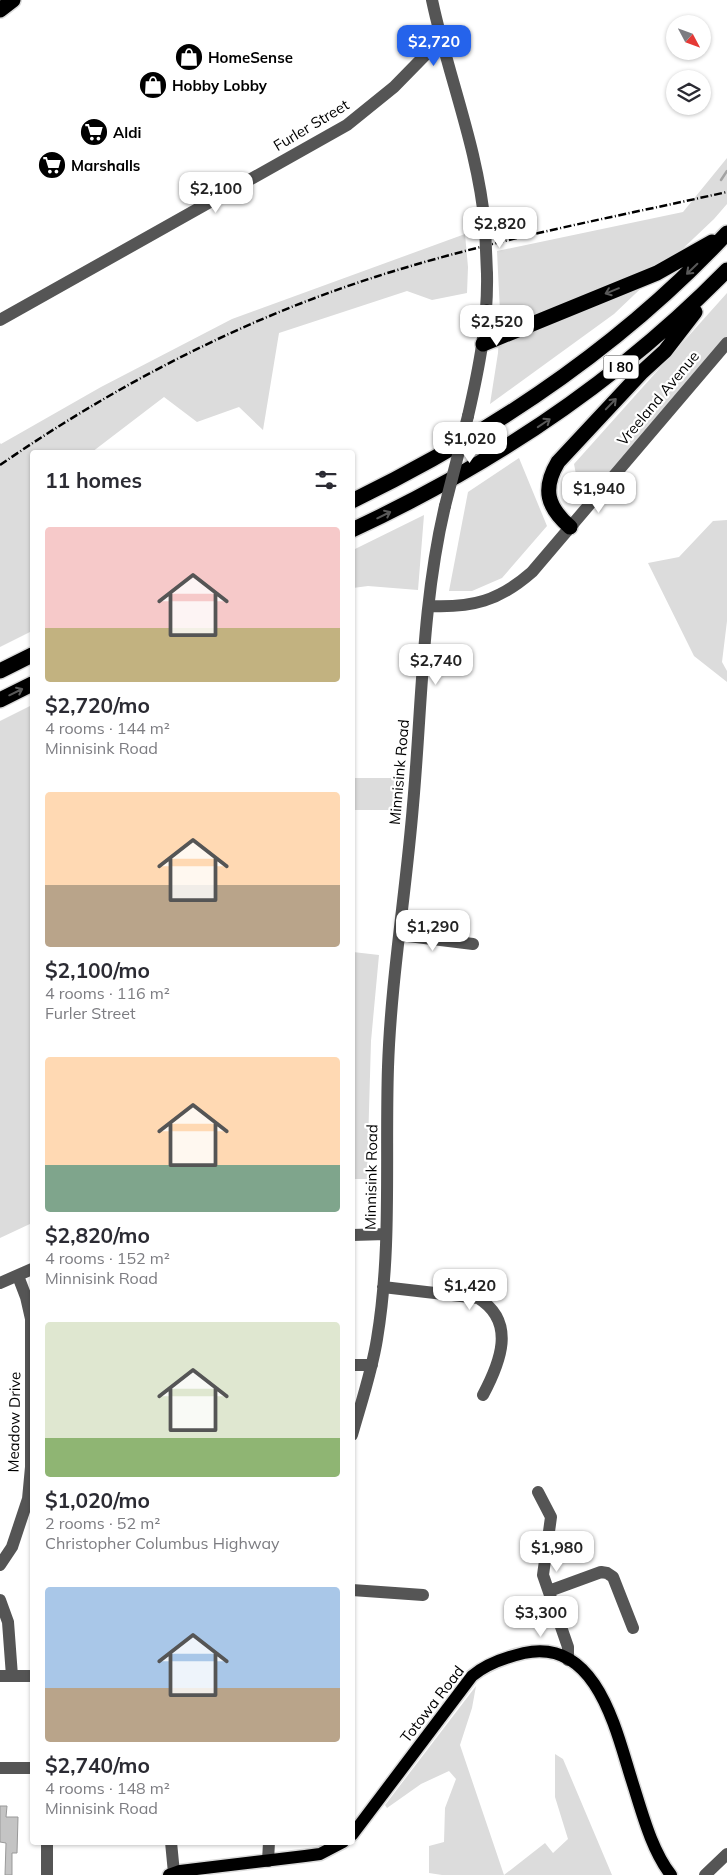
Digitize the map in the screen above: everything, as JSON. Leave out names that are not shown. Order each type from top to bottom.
[{"type":"highway","points":[[0,10],[13,0]]},
{"type":"highway","points":[[487,312],[495,322],[505,329],[517,329],[658,273],[726,234]]},
{"type":"highway","name":"I 80","points":[[355,499],[445,454],[556,384],[647,311],[726,234]]},
{"type":"highway","points":[[570,527],[558,515],[550,502],[550,478],[558,462],[636,378],[665,351],[726,271]]},
{"type":"highway","name":"I 80","points":[[355,529],[481,464],[554,417],[648,344],[726,271]]},
{"type":"highway","points":[[483,344],[525,326]]},
{"type":"highway","points":[[0,671],[30,656]]},
{"type":"highway","points":[[0,700],[30,685]]},
{"type":"main road","name":"Totowa Road","points":[[355,1831],[477,1671],[508,1658],[529,1652],[551,1653],[568,1660],[583,1670],[591,1679],[607,1706],[617,1731],[650,1834],[664,1866],[671,1875]]},
{"type":"main road","points":[[171,1874],[320,1854],[337,1845]]},
{"type":"street","name":"Minnisink Road","points":[[355,1424],[377,1341],[383,1287],[386,1234],[388,1068],[435,552],[468,416],[483,344],[487,312],[485,226],[476,162],[440,40],[432,0]]},
{"type":"street","name":"Furler Street","points":[[0,320],[347,125],[394,87],[440,40]]},
{"type":"street","name":"Vreeland Avenue","points":[[429,606],[457,607],[474,604],[506,592],[532,572],[727,343]]},
{"type":"street","points":[[400,935],[473,944]]},
{"type":"street","points":[[355,1235],[386,1234]]},
{"type":"street","points":[[0,1283],[30,1271]]},
{"type":"street","name":"Meadow Drive","points":[[18,1276],[30,1315]]},
{"type":"street","points":[[383,1287],[478,1298],[495,1313],[501,1326],[500,1357],[483,1395]]},
{"type":"street","points":[[355,1365],[372,1365]]},
{"type":"street","name":"Meadow Drive","points":[[0,1565],[12,1546],[19,1529],[28,1499],[30,1478]]},
{"type":"street","points":[[538,1492],[551,1517],[543,1575],[568,1647],[568,1660]]},
{"type":"street","points":[[548,1591],[601,1572],[607,1573],[613,1577],[634,1628]]},
{"type":"street","points":[[355,1590],[423,1595]]},
{"type":"street","points":[[0,1600],[8,1622],[6,1676],[30,1676]]},
{"type":"street","points":[[0,1768],[30,1768]]},
{"type":"street","points":[[47,1845],[47,1875]]},
{"type":"street","points":[[171,1845],[171,1874]]},
{"type":"street","points":[[268,1861],[269,1845]]},
{"type":"street","points":[[705,1875],[727,1854]]},
{"type":"shaded area","points":[[727,158],[727,204],[714,219],[614,314],[490,404],[498,353],[500,312],[497,251],[683,212]]},
{"type":"shaded area","points":[[465,234],[468,267],[467,293],[432,300],[407,291],[279,333],[263,430],[239,407],[197,422],[164,397],[95,450],[30,450],[30,632],[0,647],[0,443],[101,387],[232,319]]},
{"type":"shaded area","points":[[727,293],[727,348],[597,498],[579,490],[574,464]]},
{"type":"shaded area","points":[[519,458],[547,526],[502,578],[472,591],[449,591],[468,492]]},
{"type":"shaded area","points":[[424,515],[418,590],[368,586],[355,588],[355,549]]},
{"type":"shaded area","points":[[727,520],[727,621],[722,662],[727,671],[727,682],[694,656],[648,563],[679,557],[713,521]]},
{"type":"shaded area","points":[[30,706],[30,1224],[0,1238],[0,721]]},
{"type":"shaded area","points":[[355,778],[395,778],[392,810],[355,810]]},
{"type":"shaded area","points":[[355,952],[379,955],[371,1041],[367,1179],[355,1179]]},
{"type":"shaded area","points":[[476,1686],[472,1708],[460,1745],[504,1875],[442,1875],[429,1873],[429,1846],[444,1842],[445,1808],[456,1779],[449,1771],[421,1784],[387,1808],[385,1805]]},
{"type":"shaded area","points":[[555,1754],[563,1759],[612,1875],[504,1875],[545,1843],[553,1853],[568,1839],[555,1797]]},
{"type":"building","points":[[0,1806],[7,1806],[6,1817],[18,1817],[17,1853],[12,1853],[12,1875],[5,1875],[6,1843],[0,1842]]},
{"type":"waterway","points":[[721,180],[727,171]]},
{"type":"railway","points":[[0,465],[89,408],[181,357],[228,334],[325,294],[375,277],[462,252],[550,230],[727,192]]},
{"type":"place","name":"HomeSense","points":[[189,57]]},
{"type":"place","name":"Hobby Lobby","points":[[153,85]]},
{"type":"place","name":"Aldi","points":[[94,132]]},
{"type":"place","name":"Marshalls","points":[[52,165]]}]
